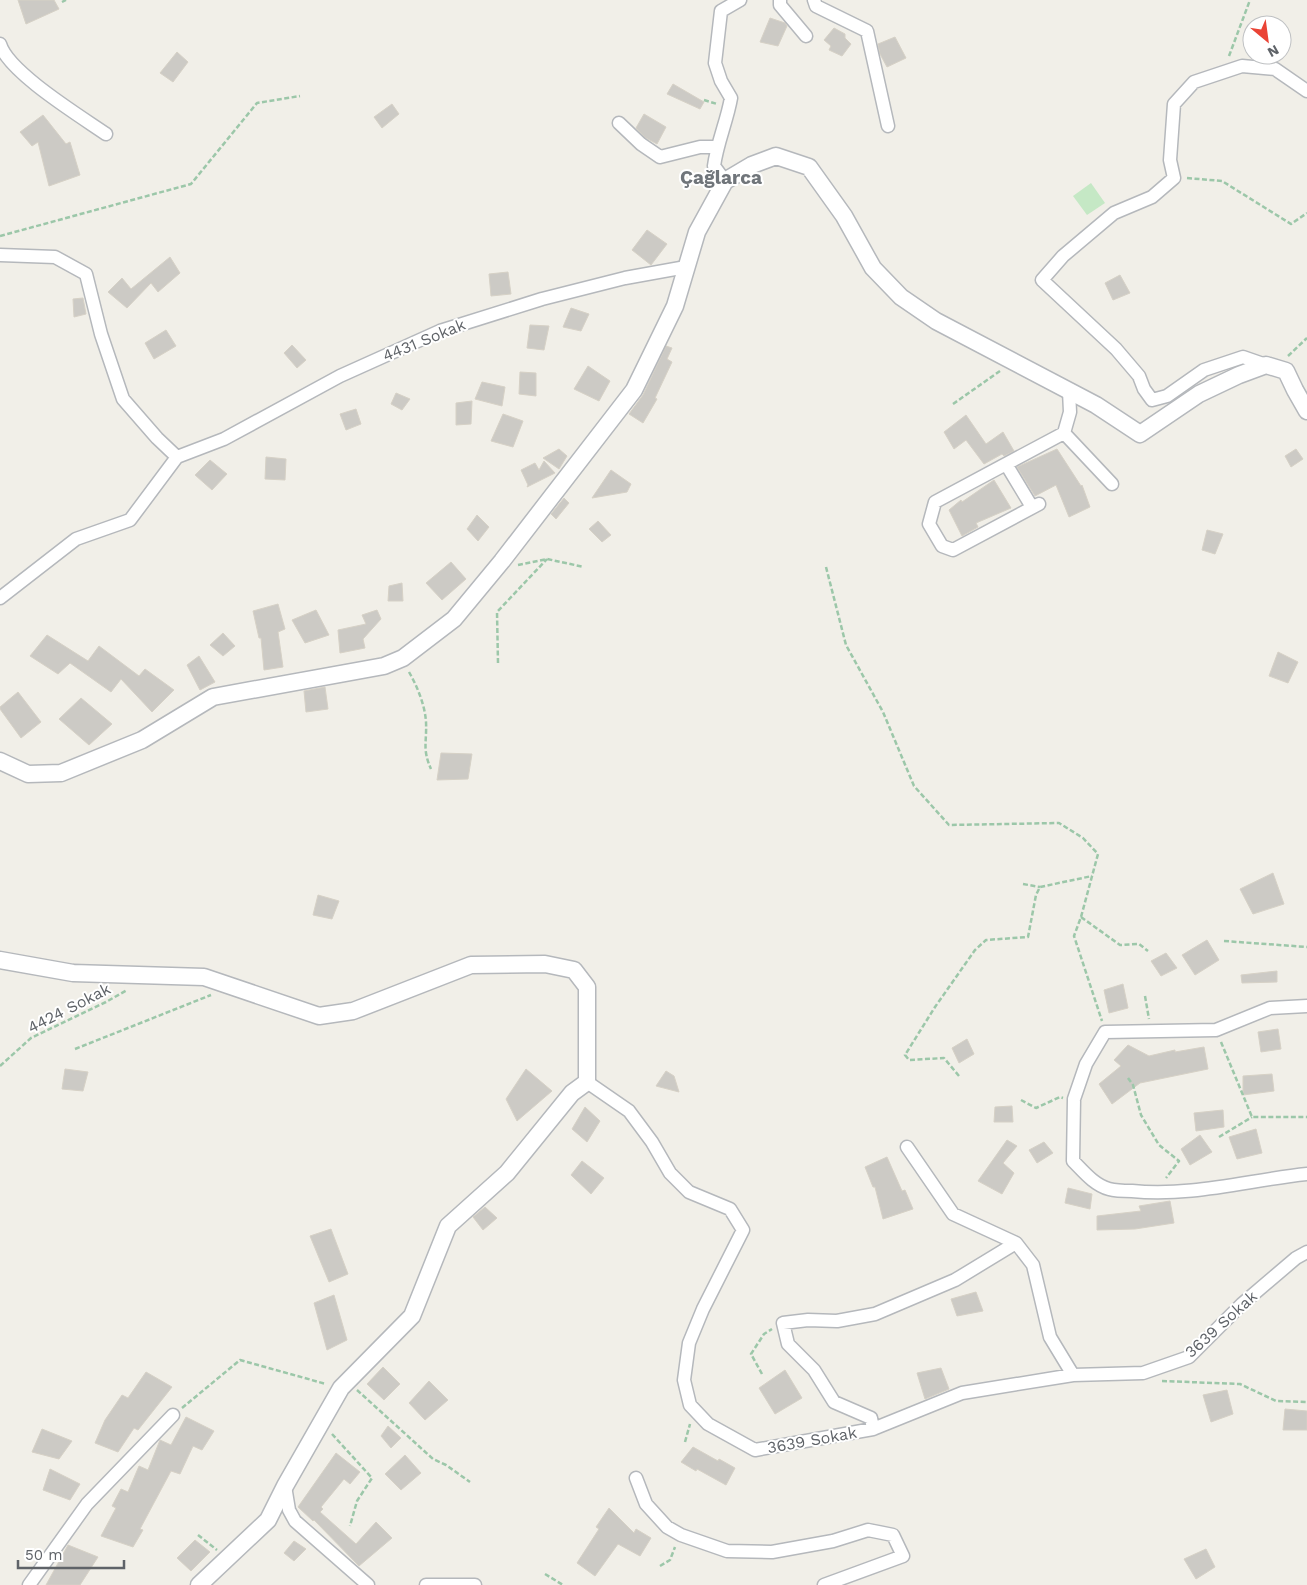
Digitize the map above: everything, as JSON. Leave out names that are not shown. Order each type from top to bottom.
[{"type":"street","points":[[725,181],[714,166],[716,147],[728,116],[731,98],[721,81],[715,63],[720,11],[740,0]]},
{"type":"street","points":[[780,0],[780,5],[806,36]]},
{"type":"street","points":[[814,0],[816,6],[867,31],[888,126]]},
{"type":"street","points":[[0,44],[2,52],[36,85],[106,134]]},
{"type":"street","points":[[1307,91],[1276,69],[1242,66],[1194,82],[1174,104],[1170,160],[1174,178],[1152,197],[1114,213],[1063,256],[1042,280],[1116,349],[1140,376],[1144,389],[1152,400],[1167,396],[1204,370],[1243,357],[1286,370],[1307,411]]},
{"type":"street","points":[[619,123],[641,144],[660,157],[700,147],[716,147]]},
{"type":"street","points":[[0,761],[28,774],[62,773],[142,740],[213,696],[384,666],[403,658],[454,619],[634,390],[675,306],[697,232],[725,181],[752,165],[776,156],[809,168],[844,216],[873,268],[901,297],[936,321],[1096,405],[1140,434],[1199,394],[1271,366]]},
{"type":"street","points":[[0,255],[55,257],[86,274],[101,334],[123,399],[157,438],[177,457],[130,520],[76,538],[0,598]]},
{"type":"street","name":"4431 Sokak","points":[[177,457],[224,439],[340,376],[440,331],[542,299],[625,278],[686,267]]},
{"type":"street","points":[[1006,464],[1035,505],[953,550],[942,546],[929,524],[935,502],[1006,464],[1064,433],[1070,412],[1069,391]]},
{"type":"street","points":[[1064,433],[1112,484]]},
{"type":"street","points":[[0,960],[73,973],[204,977],[319,1016],[353,1012],[471,965],[545,964],[574,970],[587,987],[587,1082],[572,1093],[507,1173],[448,1226],[412,1316],[345,1385],[285,1486],[268,1520],[198,1585]]},
{"type":"street","points":[[1307,1006],[1270,1008],[1216,1030],[1105,1032],[1086,1064],[1074,1099],[1073,1161],[1090,1178],[1108,1189],[1155,1194],[1183,1192],[1268,1178],[1307,1174]]},
{"type":"street","name":"3639 Sokak","points":[[587,1082],[629,1112],[652,1142],[670,1173],[689,1192],[730,1209],[743,1230],[688,1343],[684,1380],[690,1404],[708,1424],[755,1450],[873,1429],[962,1393],[1073,1375],[1143,1373],[1189,1357],[1248,1298],[1296,1258],[1307,1252]]},
{"type":"street","points":[[907,1147],[953,1214],[1016,1243],[1033,1265],[1050,1337],[1073,1375]]},
{"type":"street","points":[[873,1429],[871,1418],[834,1402],[814,1370],[788,1344],[782,1323],[808,1320],[837,1321],[875,1314],[955,1280],[1016,1243]]},
{"type":"street","points":[[29,1585],[87,1504],[173,1415]]},
{"type":"street","points":[[636,1478],[646,1504],[667,1527],[681,1535],[727,1551],[772,1552],[833,1541],[868,1530],[893,1535],[903,1556],[824,1585]]},
{"type":"street","points":[[285,1486],[289,1510],[294,1521],[368,1585]]},
{"type":"street","points":[[426,1585],[475,1585]]},
{"type":"path","points":[[62,2],[66,0]]},
{"type":"path","points":[[1224,72],[1250,0]]},
{"type":"path","points":[[0,236],[191,184],[257,103],[300,96]]},
{"type":"path","points":[[1174,178],[1222,181],[1292,224],[1307,214]]},
{"type":"path","points":[[1271,366],[1307,338]]},
{"type":"path","points":[[953,404],[1014,362]]},
{"type":"path","points":[[494,570],[547,559],[584,567]]},
{"type":"path","points":[[498,664],[497,612],[547,559]]},
{"type":"path","points":[[826,567],[846,645],[883,712],[914,786],[949,825],[1059,824],[1083,838],[1098,854],[1074,936],[1105,1032]]},
{"type":"path","points":[[403,658],[416,686],[426,720],[425,755],[431,769]]},
{"type":"path","points":[[1023,884],[1040,888],[1092,876]]},
{"type":"path","points":[[959,1076],[944,1058],[909,1060],[905,1055],[935,1007],[975,950],[986,940],[1028,937],[1036,895],[1040,888]]},
{"type":"path","points":[[1081,917],[1120,945],[1139,944],[1148,951]]},
{"type":"path","points":[[1224,941],[1307,946]]},
{"type":"path","points":[[76,1049],[232,987]]},
{"type":"path","name":"4424 Sokak","points":[[0,1066],[31,1038],[129,989]]},
{"type":"path","points":[[1145,996],[1151,1032]]},
{"type":"path","points":[[1216,1030],[1252,1117]]},
{"type":"path","points":[[1128,1078],[1133,1085],[1141,1115],[1159,1145],[1179,1160],[1155,1194]]},
{"type":"path","points":[[1021,1100],[1036,1108],[1060,1097],[1074,1099]]},
{"type":"path","points":[[1219,1137],[1252,1117],[1307,1117]]},
{"type":"path","points":[[762,1374],[751,1354],[764,1334],[782,1323]]},
{"type":"path","points":[[173,1415],[240,1360],[345,1385],[433,1459],[446,1465],[470,1482]]},
{"type":"path","points":[[1143,1373],[1162,1380],[1240,1384],[1276,1401],[1307,1402]]},
{"type":"path","points":[[322,1422],[372,1478],[357,1501],[350,1526]]},
{"type":"path","points":[[198,1535],[218,1550],[222,1563]]},
{"type":"path","points":[[660,1566],[670,1560],[681,1535]]},
{"type":"path","points":[[545,1574],[563,1585]]},
{"type":"green space","points":[[1091,183],[1105,203],[1087,215],[1073,196]]},
{"type":"building","points":[[18,0],[54,0],[59,9],[26,24]]},
{"type":"building","points":[[770,18],[785,23],[787,26],[778,46],[760,42]]},
{"type":"building","points":[[834,28],[845,34],[845,38],[851,44],[842,56],[829,50],[831,46],[824,40]]},
{"type":"building","points":[[895,37],[906,58],[887,67],[880,54],[878,44]]},
{"type":"building","points":[[177,52],[188,62],[173,82],[160,73]]},
{"type":"building","points":[[673,84],[704,102],[700,109],[667,94]]},
{"type":"building","points":[[392,104],[399,114],[382,128],[374,117]]},
{"type":"building","points":[[644,114],[666,127],[657,144],[646,138],[636,128]]},
{"type":"building","points":[[43,115],[66,144],[70,142],[80,175],[49,186],[38,142],[32,146],[20,132]]},
{"type":"building","points":[[647,230],[667,244],[651,265],[632,250]]},
{"type":"building","points":[[170,257],[180,273],[158,292],[151,283],[127,308],[108,292],[122,278],[131,289]]},
{"type":"building","points":[[508,272],[511,294],[491,296],[489,274]]},
{"type":"building","points":[[1120,275],[1130,293],[1113,300],[1105,283]]},
{"type":"building","points":[[83,298],[86,314],[74,317],[73,299]]},
{"type":"building","points":[[571,308],[589,314],[581,331],[563,327]]},
{"type":"building","points":[[530,325],[549,326],[544,350],[527,348]]},
{"type":"building","points":[[166,330],[176,346],[154,359],[145,343]]},
{"type":"building","points":[[292,345],[306,360],[297,368],[284,353]]},
{"type":"building","points":[[666,346],[672,348],[667,359],[672,362],[655,398],[657,399],[643,423],[629,414],[643,395]]},
{"type":"building","points":[[588,366],[610,381],[599,401],[574,389]]},
{"type":"building","points":[[520,372],[536,373],[536,396],[519,394]]},
{"type":"building","points":[[482,382],[505,387],[502,406],[475,399]]},
{"type":"building","points":[[396,393],[410,399],[402,410],[391,404]]},
{"type":"building","points":[[472,401],[471,424],[456,425],[456,403]]},
{"type":"building","points":[[356,409],[361,424],[346,430],[340,414]]},
{"type":"building","points":[[503,414],[523,421],[513,447],[491,441]]},
{"type":"building","points":[[966,415],[986,444],[1003,432],[1014,451],[1004,456],[1002,454],[984,464],[966,440],[954,449],[944,432]]},
{"type":"building","points":[[559,449],[567,456],[559,469],[543,458]]},
{"type":"building","points":[[1057,449],[1082,485],[1090,507],[1069,517],[1056,485],[1035,496],[1017,467]]},
{"type":"building","points":[[1296,449],[1303,459],[1291,467],[1285,456]]},
{"type":"building","points":[[266,457],[286,459],[285,480],[265,479]]},
{"type":"building","points":[[210,460],[227,474],[212,490],[195,475]]},
{"type":"building","points":[[544,461],[555,473],[527,487],[528,485],[521,470],[535,463],[539,470]]},
{"type":"building","points":[[611,470],[631,484],[627,492],[592,498]]},
{"type":"building","points":[[994,480],[1011,508],[976,523],[978,527],[962,536],[949,510],[961,500],[962,502]]},
{"type":"building","points":[[564,498],[569,503],[556,519],[551,514]]},
{"type":"building","points":[[477,515],[489,527],[478,541],[467,529]]},
{"type":"building","points":[[598,521],[611,535],[602,542],[589,529]]},
{"type":"building","points":[[1207,530],[1223,534],[1215,554],[1202,550]]},
{"type":"building","points":[[451,562],[466,579],[442,600],[426,583]]},
{"type":"building","points":[[402,583],[403,601],[388,601],[389,586]]},
{"type":"building","points":[[278,604],[285,629],[278,632],[283,667],[264,670],[261,638],[259,638],[253,611]]},
{"type":"building","points":[[316,610],[329,635],[305,643],[292,620]]},
{"type":"building","points":[[377,610],[381,619],[363,639],[365,648],[340,653],[338,630],[366,624],[362,615]]},
{"type":"building","points":[[223,633],[235,646],[223,656],[210,645]]},
{"type":"building","points":[[47,635],[88,661],[99,646],[139,676],[145,669],[174,690],[152,712],[121,679],[111,692],[70,663],[58,674],[30,656]]},
{"type":"building","points":[[1278,652],[1298,662],[1288,683],[1269,676]]},
{"type":"building","points":[[199,656],[215,682],[200,690],[187,665]]},
{"type":"building","points":[[325,687],[328,709],[306,712],[304,691]]},
{"type":"building","points":[[18,692],[41,722],[21,738],[0,709]]},
{"type":"building","points":[[81,698],[112,724],[89,745],[59,719]]},
{"type":"building","points":[[441,753],[472,754],[468,779],[437,780]]},
{"type":"building","points":[[1273,873],[1284,904],[1253,914],[1240,889]]},
{"type":"building","points":[[318,895],[339,901],[332,919],[313,915]]},
{"type":"building","points":[[1207,940],[1219,960],[1195,975],[1182,955]]},
{"type":"building","points":[[1166,953],[1177,968],[1161,976],[1151,961]]},
{"type":"building","points":[[1277,971],[1277,982],[1242,983],[1241,975]]},
{"type":"building","points":[[1123,984],[1128,1008],[1109,1013],[1104,990]]},
{"type":"building","points":[[1278,1029],[1281,1049],[1261,1052],[1258,1032]]},
{"type":"building","points":[[967,1039],[974,1054],[959,1063],[952,1048]]},
{"type":"building","points":[[1128,1045],[1149,1056],[1175,1050],[1175,1052],[1204,1047],[1208,1069],[1140,1083],[1112,1104],[1099,1084],[1121,1066],[1114,1060]]},
{"type":"building","points":[[65,1069],[88,1072],[83,1091],[62,1089]]},
{"type":"building","points":[[526,1069],[552,1091],[517,1121],[506,1099]]},
{"type":"building","points":[[666,1071],[674,1076],[679,1092],[656,1086]]},
{"type":"building","points":[[1272,1074],[1274,1091],[1243,1095],[1243,1076]]},
{"type":"building","points":[[1012,1106],[1013,1122],[994,1122],[995,1107]]},
{"type":"building","points":[[585,1107],[600,1121],[587,1142],[572,1129]]},
{"type":"building","points":[[1223,1110],[1224,1127],[1196,1131],[1194,1113]]},
{"type":"building","points":[[1256,1129],[1262,1153],[1237,1159],[1229,1137]]},
{"type":"building","points":[[1200,1135],[1212,1152],[1190,1165],[1181,1149]]},
{"type":"building","points":[[1007,1140],[1017,1146],[1003,1163],[1014,1173],[1002,1194],[978,1181]]},
{"type":"building","points":[[1044,1142],[1053,1153],[1037,1163],[1029,1150]]},
{"type":"building","points":[[887,1157],[902,1191],[905,1190],[913,1209],[883,1219],[875,1187],[873,1187],[865,1167]]},
{"type":"building","points":[[582,1161],[604,1178],[591,1194],[571,1175]]},
{"type":"building","points":[[1068,1188],[1092,1194],[1090,1209],[1065,1203]]},
{"type":"building","points":[[1170,1201],[1174,1223],[1135,1229],[1097,1230],[1097,1216],[1141,1211],[1139,1206]]},
{"type":"building","points":[[485,1207],[497,1218],[483,1230],[473,1217]]},
{"type":"building","points":[[331,1229],[348,1274],[329,1282],[310,1236]]},
{"type":"building","points":[[976,1292],[983,1311],[957,1316],[951,1299]]},
{"type":"building","points":[[334,1295],[347,1340],[327,1350],[314,1303]]},
{"type":"building","points":[[383,1367],[400,1384],[384,1400],[367,1384]]},
{"type":"building","points":[[941,1368],[949,1389],[925,1399],[917,1373]]},
{"type":"building","points":[[785,1370],[802,1398],[775,1414],[759,1388]]},
{"type":"building","points":[[146,1372],[172,1387],[138,1430],[134,1428],[118,1452],[95,1443],[105,1420],[122,1395],[128,1398]]},
{"type":"building","points":[[429,1381],[448,1400],[425,1420],[409,1403]]},
{"type":"building","points":[[1227,1390],[1233,1414],[1211,1422],[1203,1395]]},
{"type":"building","points":[[1285,1409],[1307,1411],[1307,1430],[1283,1430]]},
{"type":"building","points":[[186,1417],[214,1431],[202,1450],[193,1446],[180,1474],[171,1471],[140,1529],[143,1530],[133,1547],[101,1536],[116,1508],[112,1506],[121,1489],[128,1492],[139,1466],[148,1470],[160,1440],[171,1445]]},
{"type":"building","points":[[388,1426],[401,1438],[391,1448],[381,1436]]},
{"type":"building","points":[[42,1429],[72,1441],[59,1459],[32,1452]]},
{"type":"building","points":[[693,1447],[735,1468],[726,1485],[681,1462]]},
{"type":"building","points":[[336,1453],[360,1472],[350,1484],[344,1479],[321,1507],[323,1509],[320,1512],[356,1544],[376,1522],[392,1538],[359,1566],[314,1520],[298,1507]]},
{"type":"building","points":[[405,1455],[421,1473],[401,1490],[385,1474]]},
{"type":"building","points":[[50,1469],[80,1484],[70,1500],[43,1490]]},
{"type":"building","points":[[609,1508],[634,1533],[636,1529],[651,1538],[640,1556],[618,1544],[595,1576],[577,1563],[599,1529],[596,1527]]},
{"type":"building","points":[[195,1540],[210,1552],[191,1571],[177,1558]]},
{"type":"building","points":[[294,1541],[306,1549],[294,1561],[284,1553]]},
{"type":"building","points":[[68,1545],[98,1557],[80,1585],[46,1585]]},
{"type":"building","points":[[1206,1549],[1215,1567],[1196,1579],[1184,1559]]},
{"type":"district","name":"Çağlarca","points":[[721,177]]}]
